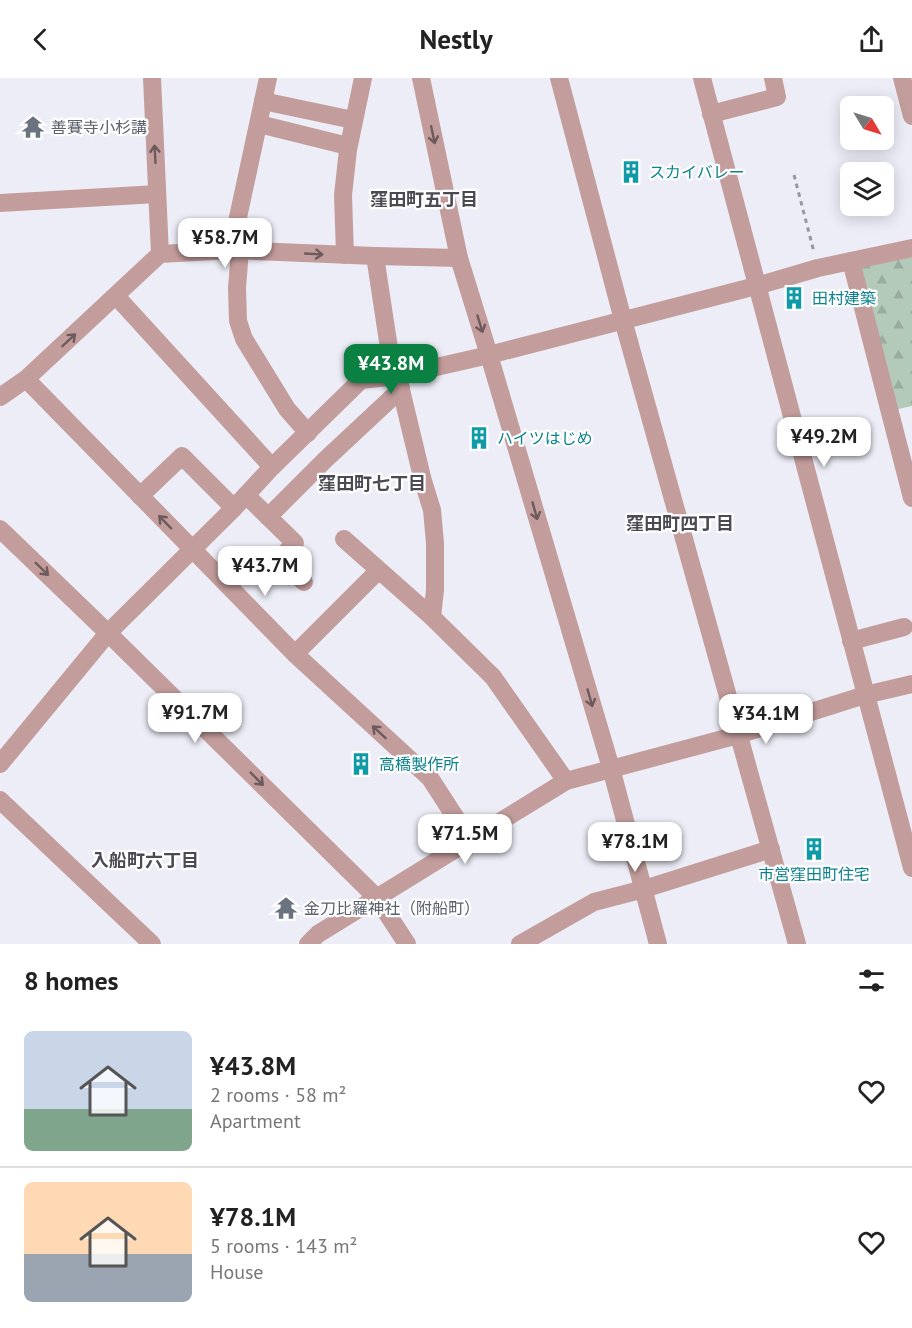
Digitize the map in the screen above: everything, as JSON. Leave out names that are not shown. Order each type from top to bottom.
[{"type":"street","points":[[152,78],[160,254]]},
{"type":"street","points":[[268,78],[236,250],[238,321],[244,339],[287,409],[325,460]]},
{"type":"street","points":[[345,255],[343,195],[348,146],[363,78]]},
{"type":"street","points":[[421,78],[459,258],[611,768],[658,944]]},
{"type":"street","points":[[559,78],[623,320],[771,849],[791,942]]},
{"type":"street","points":[[702,78],[912,868]]},
{"type":"street","points":[[711,114],[777,97],[773,78]]},
{"type":"street","points":[[902,78],[912,116]]},
{"type":"street","points":[[263,101],[353,120]]},
{"type":"street","points":[[259,124],[348,146]]},
{"type":"street","points":[[0,203],[157,194]]},
{"type":"street","points":[[0,764],[108,633],[361,380],[399,383],[489,355],[818,268],[912,248]]},
{"type":"street","points":[[0,397],[26,379],[160,254],[236,250],[459,258]]},
{"type":"street","points":[[375,256],[389,348],[432,510],[435,543],[435,590],[432,618]]},
{"type":"street","points":[[851,261],[912,498]]},
{"type":"street","points":[[116,296],[272,467]]},
{"type":"street","points":[[26,379],[295,654],[430,778],[470,840]]},
{"type":"street","points":[[268,517],[399,383]]},
{"type":"street","points":[[140,496],[183,456],[240,502],[268,517],[295,543],[279,559],[304,582]]},
{"type":"street","points":[[0,529],[376,898],[407,944]]},
{"type":"street","points":[[344,539],[432,618],[493,677],[566,781]]},
{"type":"street","points":[[295,654],[378,571]]},
{"type":"street","points":[[851,641],[904,627]]},
{"type":"street","points":[[308,944],[318,934],[566,781],[738,735],[865,695],[912,684]]},
{"type":"street","points":[[0,800],[152,944]]},
{"type":"street","points":[[521,944],[594,902],[644,889],[771,849]]},
{"type":"path","points":[[794,176],[818,268]]},
{"type":"green space","points":[[912,251],[912,406],[894,410],[860,268]]},
{"type":"place","name":"善賽寺小杉講","points":[[33,127]]},
{"type":"place","name":"スカイバレー","points":[[631,172]]},
{"type":"place","name":"田村建築","points":[[794,298]]},
{"type":"place","name":"ハイツはじめ","points":[[479,438]]},
{"type":"place","name":"高橋製作所","points":[[361,764]]},
{"type":"place","name":"市営窪田町住宅","points":[[814,849]]},
{"type":"place","name":"金刀比羅神社（附船町）","points":[[286,908]]},
{"type":"district","name":"窪田町五丁目","points":[[424,199]]},
{"type":"district","name":"窪田町七丁目","points":[[372,483]]},
{"type":"district","name":"窪田町四丁目","points":[[680,523]]},
{"type":"district","name":"入船町六丁目","points":[[145,860]]}]
